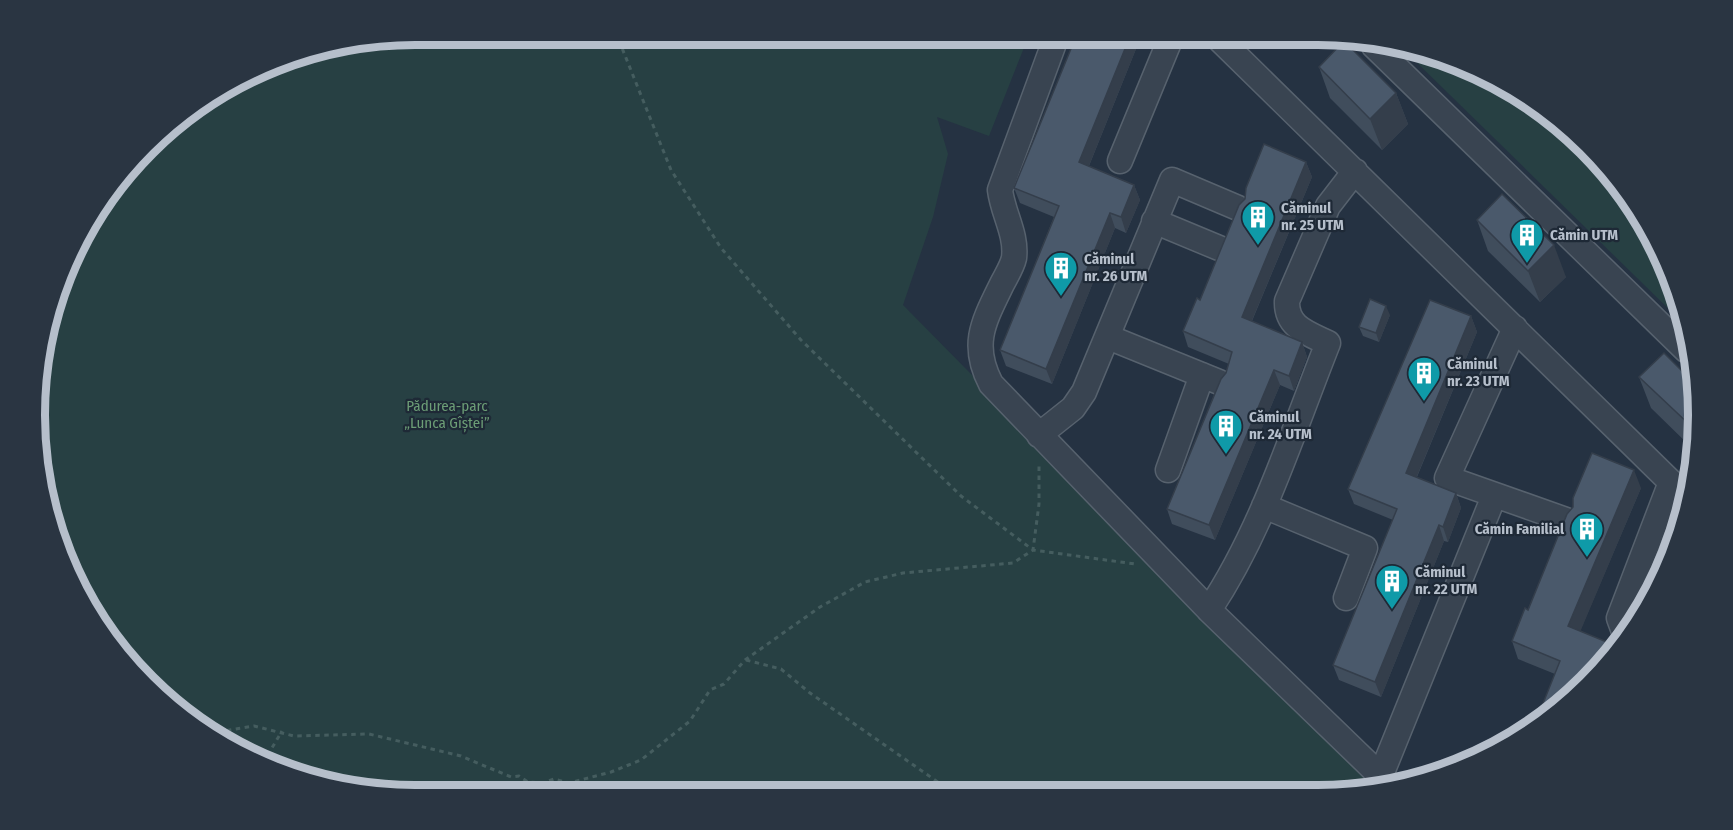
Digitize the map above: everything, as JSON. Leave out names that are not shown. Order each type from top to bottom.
[{"type":"lane","points":[[1053,45],[1000,190],[1002,207],[1015,244],[1013,262],[985,319],[978,350],[982,368],[991,384],[1209,610],[1384,779]]},
{"type":"lane","points":[[1120,161],[1167,45]]},
{"type":"lane","points":[[1226,45],[1677,488],[1619,618],[1622,626]]},
{"type":"lane","points":[[1378,50],[1681,346]]},
{"type":"lane","points":[[1209,610],[1234,572],[1264,506],[1328,343],[1299,329],[1287,311],[1287,301],[1328,206],[1355,171]]},
{"type":"lane","points":[[1039,435],[1078,402],[1108,337],[1172,180],[1238,208]]},
{"type":"lane","points":[[1154,221],[1219,248]]},
{"type":"lane","points":[[1515,328],[1447,478],[1566,520]]},
{"type":"lane","points":[[1108,337],[1210,378],[1168,470]]},
{"type":"lane","points":[[1387,779],[1494,496]]},
{"type":"lane","points":[[1264,506],[1365,548],[1346,598]]},
{"type":"path","points":[[620,45],[671,170],[721,248],[801,340],[961,496],[1033,550],[1136,564]]},
{"type":"path","points":[[223,731],[254,726],[282,731],[294,736],[369,734],[461,756],[510,777],[519,776],[528,782],[543,783],[554,779],[569,783],[611,772],[641,760],[690,720],[710,690],[724,684],[745,660],[820,607],[865,582],[903,573],[1013,563],[1033,550],[1040,504],[1039,435]]},
{"type":"path","points":[[745,660],[781,669],[940,785]]},
{"type":"path","points":[[268,755],[282,731]]},
{"type":"green space","name":"Pădurea-parc „Lunca Gîștei”","points":[[415,45],[1025,45],[989,136],[937,117],[948,154],[933,217],[903,305],[1372,781],[1318,785],[415,785],[343,778],[296,765],[251,747],[209,723],[153,677],[107,621],[83,579],[65,534],[52,487],[45,415],[52,343],[73,273],[107,209],[153,153],[209,107],[273,73],[343,52]]},
{"type":"green space","points":[[1411,57],[1460,73],[1482,83],[1524,107],[1580,153],[1626,209],[1660,273],[1673,313]]},
{"type":"building","points":[[1072,45],[1127,45],[1079,162],[1134,185],[1121,217],[1110,213],[1046,369],[1000,350],[1059,206],[1014,188]]},
{"type":"building","points":[[1339,46],[1350,47],[1396,93],[1370,119],[1319,67]]},
{"type":"building","points":[[1264,144],[1306,162],[1242,317],[1302,342],[1289,376],[1274,370],[1209,525],[1167,509],[1221,379],[1226,373],[1232,352],[1183,331],[1197,298],[1200,300],[1239,205],[1245,199],[1246,188]]},
{"type":"building","points":[[1502,194],[1554,245],[1528,271],[1477,220]]},
{"type":"building","points":[[1370,299],[1386,306],[1376,333],[1359,327]]},
{"type":"building","points":[[1430,300],[1471,316],[1406,473],[1456,493],[1443,527],[1439,525],[1375,682],[1333,665],[1397,509],[1348,489]]},
{"type":"building","points":[[1664,353],[1686,375],[1688,423],[1639,377]]},
{"type":"building","points":[[1592,453],[1634,470],[1568,626],[1609,643],[1580,677],[1540,711],[1560,661],[1512,641],[1525,608],[1528,610],[1567,514],[1573,507],[1573,498]]},
{"type":"place","name":"Căminul nr. 25 UTM","points":[[1258,246]]},
{"type":"place","name":"Cămin UTM","points":[[1527,264]]},
{"type":"place","name":"Căminul nr. 26 UTM","points":[[1061,297]]},
{"type":"place","name":"Căminul nr. 23 UTM","points":[[1424,402]]},
{"type":"place","name":"Căminul nr. 24 UTM","points":[[1226,455]]},
{"type":"place","name":"Cămin Familial","points":[[1587,558]]},
{"type":"place","name":"Căminul nr. 22 UTM","points":[[1392,610]]}]
